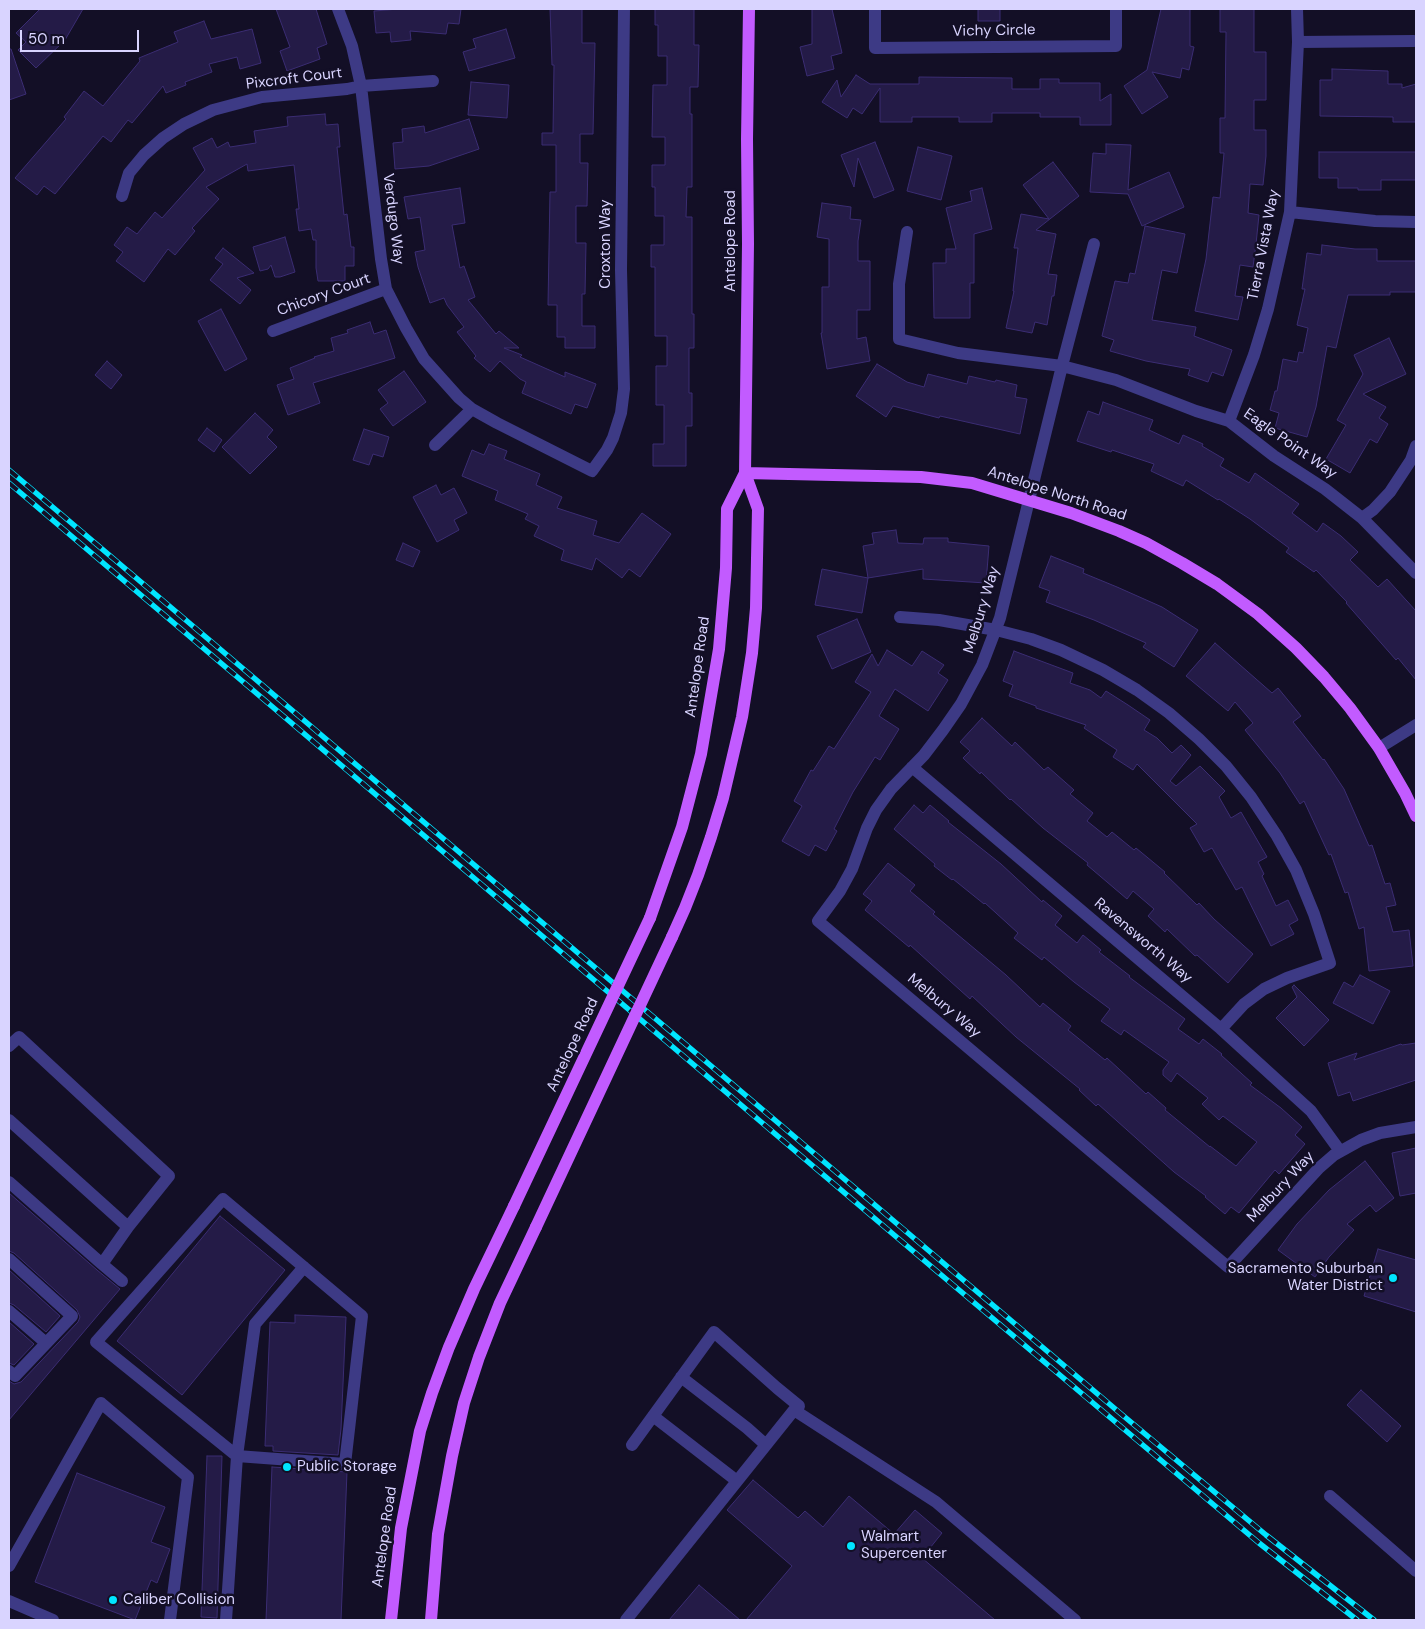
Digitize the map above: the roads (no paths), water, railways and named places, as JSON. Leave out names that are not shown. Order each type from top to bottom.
[{"type":"main road","name":"Antelope Road","points":[[431,1620],[438,1534],[452,1456],[464,1403],[479,1356],[500,1303],[685,908],[723,798],[742,717],[752,653],[756,608],[758,509],[745,473],[749,9]]},
{"type":"main road","name":"Antelope Road","points":[[391,1620],[401,1528],[417,1449],[426,1412],[453,1338],[474,1289],[650,918],[682,826],[701,754],[719,649],[724,595],[727,509],[745,473]]},
{"type":"main road","name":"Antelope North Road","points":[[745,473],[922,476],[972,483],[1071,513],[1146,543],[1217,584],[1258,614],[1296,648],[1350,708],[1379,748],[1416,816]]},
{"type":"street","name":"Verdugo Way","points":[[338,9],[352,46],[361,86],[386,289],[406,328],[424,359],[459,398],[472,409],[592,470]]},
{"type":"street","name":"Croxton Way","points":[[592,470],[607,450],[613,438],[621,413],[624,389],[621,270],[624,9]]},
{"type":"street","name":"Vichy Circle","points":[[875,9],[874,48],[1116,46],[1116,9]]},
{"type":"street","name":"Tierra Vista Way","points":[[1229,421],[1254,355],[1268,309],[1290,212],[1298,42],[1297,9]]},
{"type":"street","points":[[1298,42],[1414,41]]},
{"type":"street","name":"Pixcroft Court","points":[[122,196],[129,173],[144,155],[163,138],[195,118],[213,110],[262,97],[361,86],[433,81]]},
{"type":"street","points":[[1290,212],[1375,221],[1416,222]]},
{"type":"street","name":"Eagle Point Way","points":[[907,232],[900,284],[899,339],[958,353],[1062,366],[1116,380],[1196,411],[1229,421],[1274,456],[1325,489],[1362,518],[1416,573]]},
{"type":"street","name":"Melbury Way","points":[[1094,244],[996,630],[982,665],[962,704],[944,730],[891,789],[876,810],[867,828],[852,869],[840,891],[818,921],[1228,1267],[1319,1168],[1340,1151],[1380,1133],[1416,1127]]},
{"type":"street","name":"Chicory Court","points":[[273,331],[386,289]]},
{"type":"street","points":[[434,445],[472,409]]},
{"type":"street","points":[[1362,518],[1390,492],[1411,460],[1416,446]]},
{"type":"street","points":[[900,617],[939,620],[996,630],[1060,650],[1103,670],[1137,690],[1199,738],[1226,766],[1251,797],[1277,836],[1296,870],[1314,914],[1330,963],[1286,978],[1264,989],[1244,1004],[1221,1028]]},
{"type":"street","points":[[1379,748],[1416,725]]},
{"type":"street","name":"Ravensworth Way","points":[[912,767],[1221,1028],[1311,1111],[1340,1151]]},
{"type":"street","points":[[9,1046],[19,1037],[169,1176],[128,1227],[102,1264]]},
{"type":"street","points":[[9,1120],[128,1227]]},
{"type":"street","points":[[9,1182],[122,1281]]},
{"type":"street","points":[[223,1198],[362,1316],[345,1464],[237,1456],[96,1342],[223,1198]]},
{"type":"street","points":[[9,1259],[72,1316],[15,1376],[9,1371]]},
{"type":"street","points":[[226,1620],[237,1456],[255,1324],[304,1267]]},
{"type":"street","points":[[9,1311],[46,1343]]},
{"type":"street","points":[[626,1620],[798,1406],[714,1332],[632,1445]]},
{"type":"street","points":[[681,1377],[766,1445]]},
{"type":"street","points":[[9,1566],[101,1403],[188,1477],[170,1620]]},
{"type":"street","points":[[794,1410],[936,1502],[1074,1620]]},
{"type":"street","points":[[652,1416],[737,1481]]},
{"type":"street","points":[[1330,1496],[1416,1571]]},
{"type":"street","points":[[9,1601],[53,1620]]},
{"type":"railway","points":[[9,470],[1120,1413],[1266,1535],[1374,1620]]},
{"type":"railway","points":[[9,483],[1259,1543],[1357,1620]]},
{"type":"place","name":"Sacramento Suburban Water District","points":[[1393,1278]]},
{"type":"place","name":"Public Storage","points":[[287,1467]]},
{"type":"place","name":"Walmart Supercenter","points":[[851,1546]]},
{"type":"place","name":"Caliber Collision","points":[[113,1600]]}]
